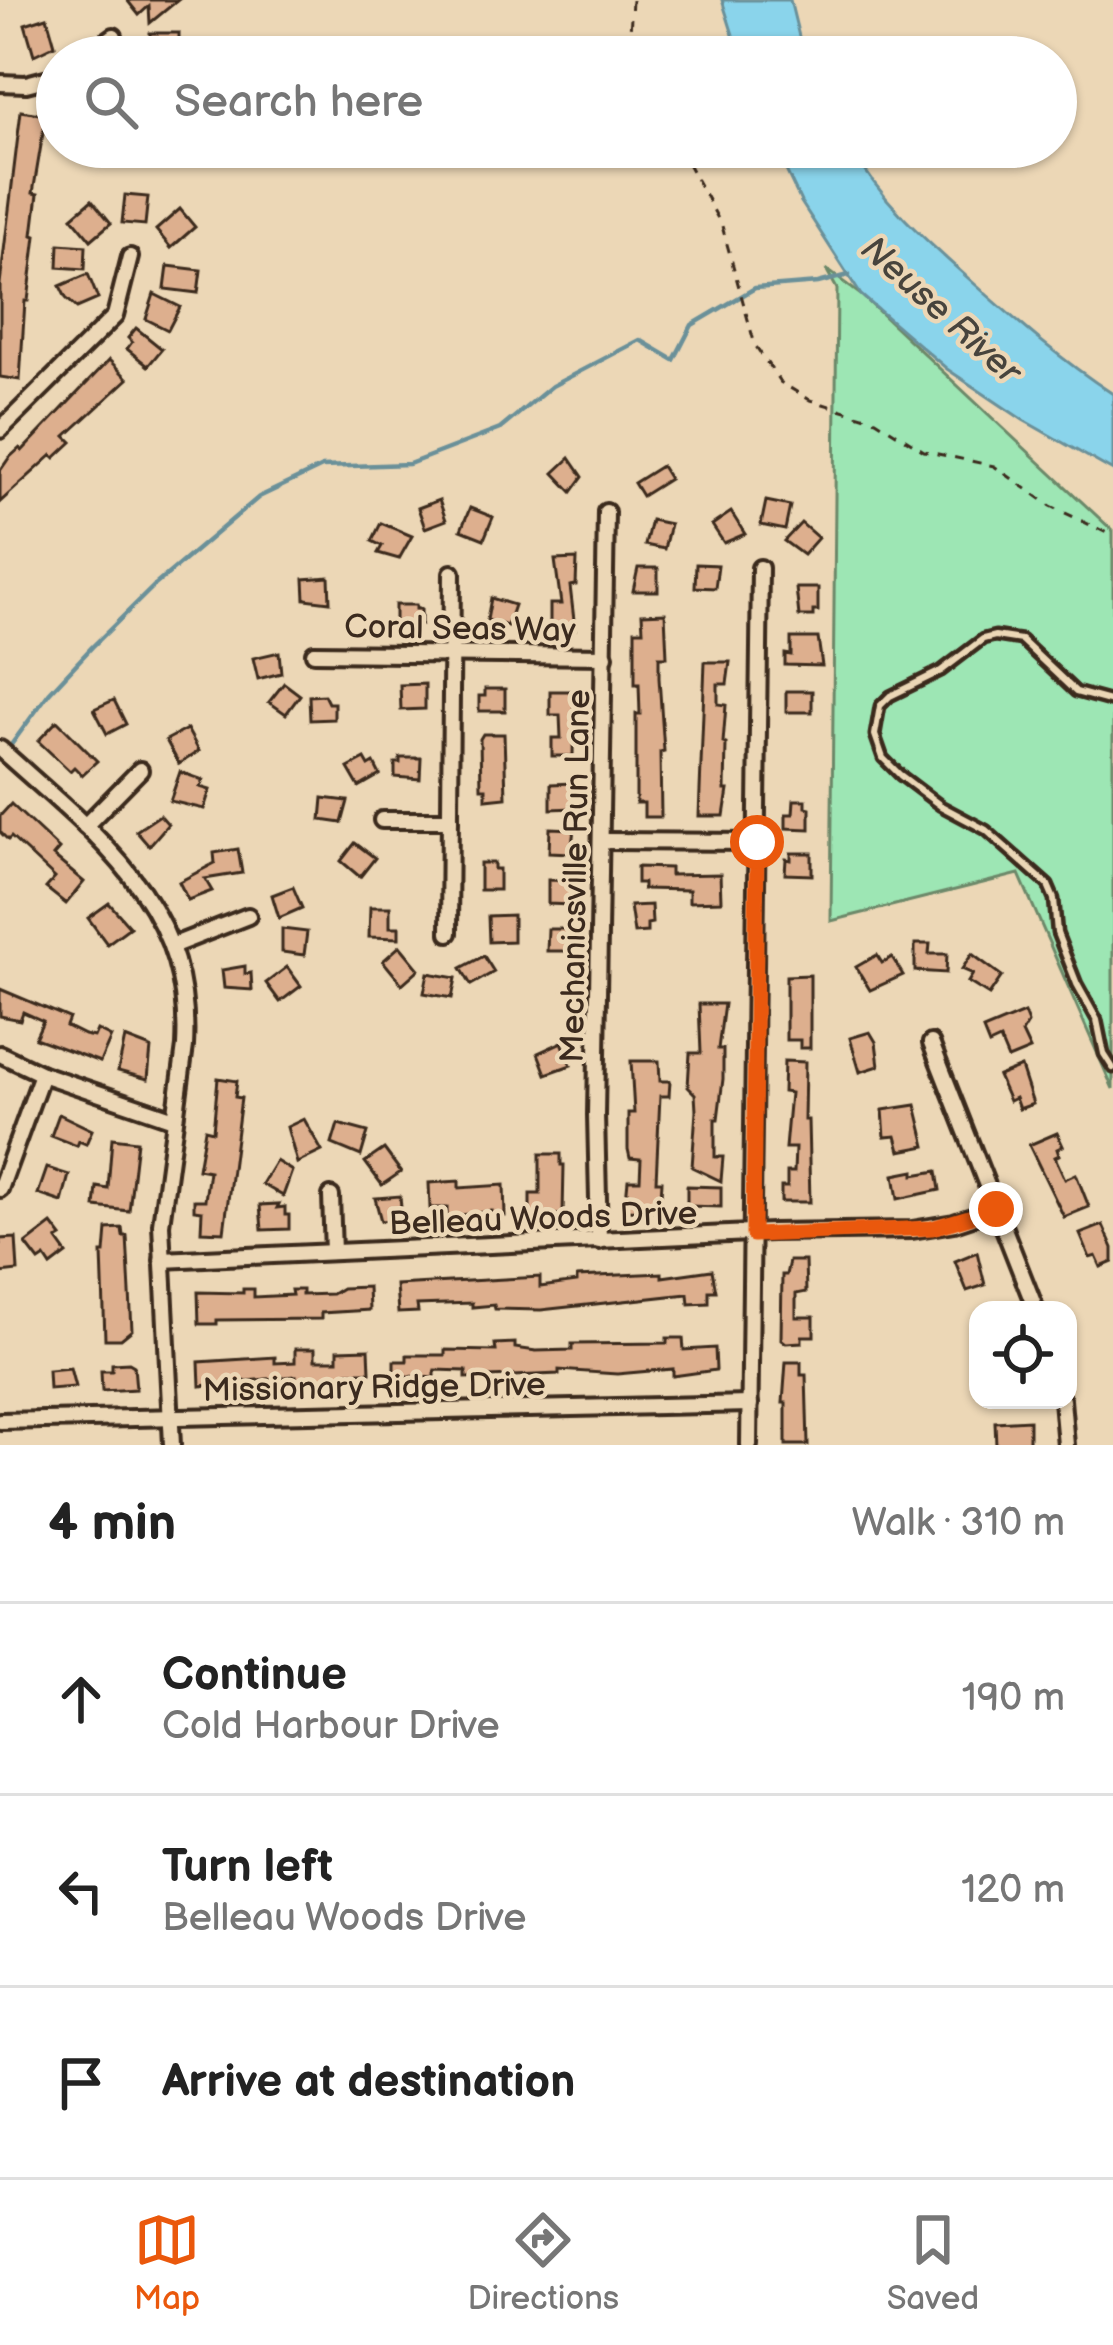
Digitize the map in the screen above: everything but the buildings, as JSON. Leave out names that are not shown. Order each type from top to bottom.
[{"type":"street","points":[[0,82],[36,81]]},
{"type":"street","points":[[0,429],[115,316],[130,257]]},
{"type":"street","name":"Mechanicsville Run Lane","points":[[599,1241],[596,1115],[606,512]]},
{"type":"street","points":[[749,1445],[760,568]]},
{"type":"street","points":[[449,933],[452,573]]},
{"type":"street","name":"Coral Seas Way","points":[[314,653],[604,656]]},
{"type":"street","points":[[0,749],[134,875],[174,945],[187,1017],[162,1202],[172,1445]]},
{"type":"street","points":[[85,826],[140,770]]},
{"type":"street","points":[[382,820],[450,820]]},
{"type":"street","points":[[603,841],[757,842]]},
{"type":"street","points":[[174,945],[248,916]]},
{"type":"street","points":[[931,1043],[1032,1301]]},
{"type":"street","points":[[0,1054],[42,1074],[174,1119]]},
{"type":"street","points":[[0,1189],[42,1074]]},
{"type":"street","points":[[331,1196],[333,1252]]},
{"type":"street","name":"Belleau Woods Drive","points":[[162,1260],[932,1228],[996,1209]]},
{"type":"street","name":"Missionary Ridge Drive","points":[[0,1421],[750,1404]]},
{"type":"street","points":[[1063,1409],[1066,1445]]},
{"type":"lane","points":[[1113,702],[1076,692],[1031,646],[995,636],[982,639],[941,671],[890,696],[875,720],[874,735],[883,758],[900,775],[941,806],[986,830],[1048,885],[1057,933],[1097,1020],[1104,1054],[1113,1068]]},
{"type":"path","points":[[630,36],[632,0]]},
{"type":"path","points":[[691,168],[722,226],[761,358],[795,394],[860,413],[924,451],[994,466],[1051,506],[1113,536]]},
{"type":"green space","points":[[826,269],[861,295],[1113,531],[1113,1089],[1019,874],[831,921],[837,289]]},
{"type":"water","points":[[722,0],[790,0],[799,36],[733,36]]},
{"type":"water","name":"Neuse River","points":[[785,168],[864,168],[934,247],[1038,339],[1113,394],[1113,471],[1023,420],[947,369],[861,295],[801,202]]},
{"type":"waterway","name":"Neuse River","points":[[8,749],[49,693],[92,647],[155,585],[259,497],[322,467],[409,464],[500,429],[552,386],[640,340],[674,360],[692,325],[755,288],[818,283],[849,275]]},
{"type":"route","points":[[757,842],[753,1235],[932,1228],[996,1209]]}]
